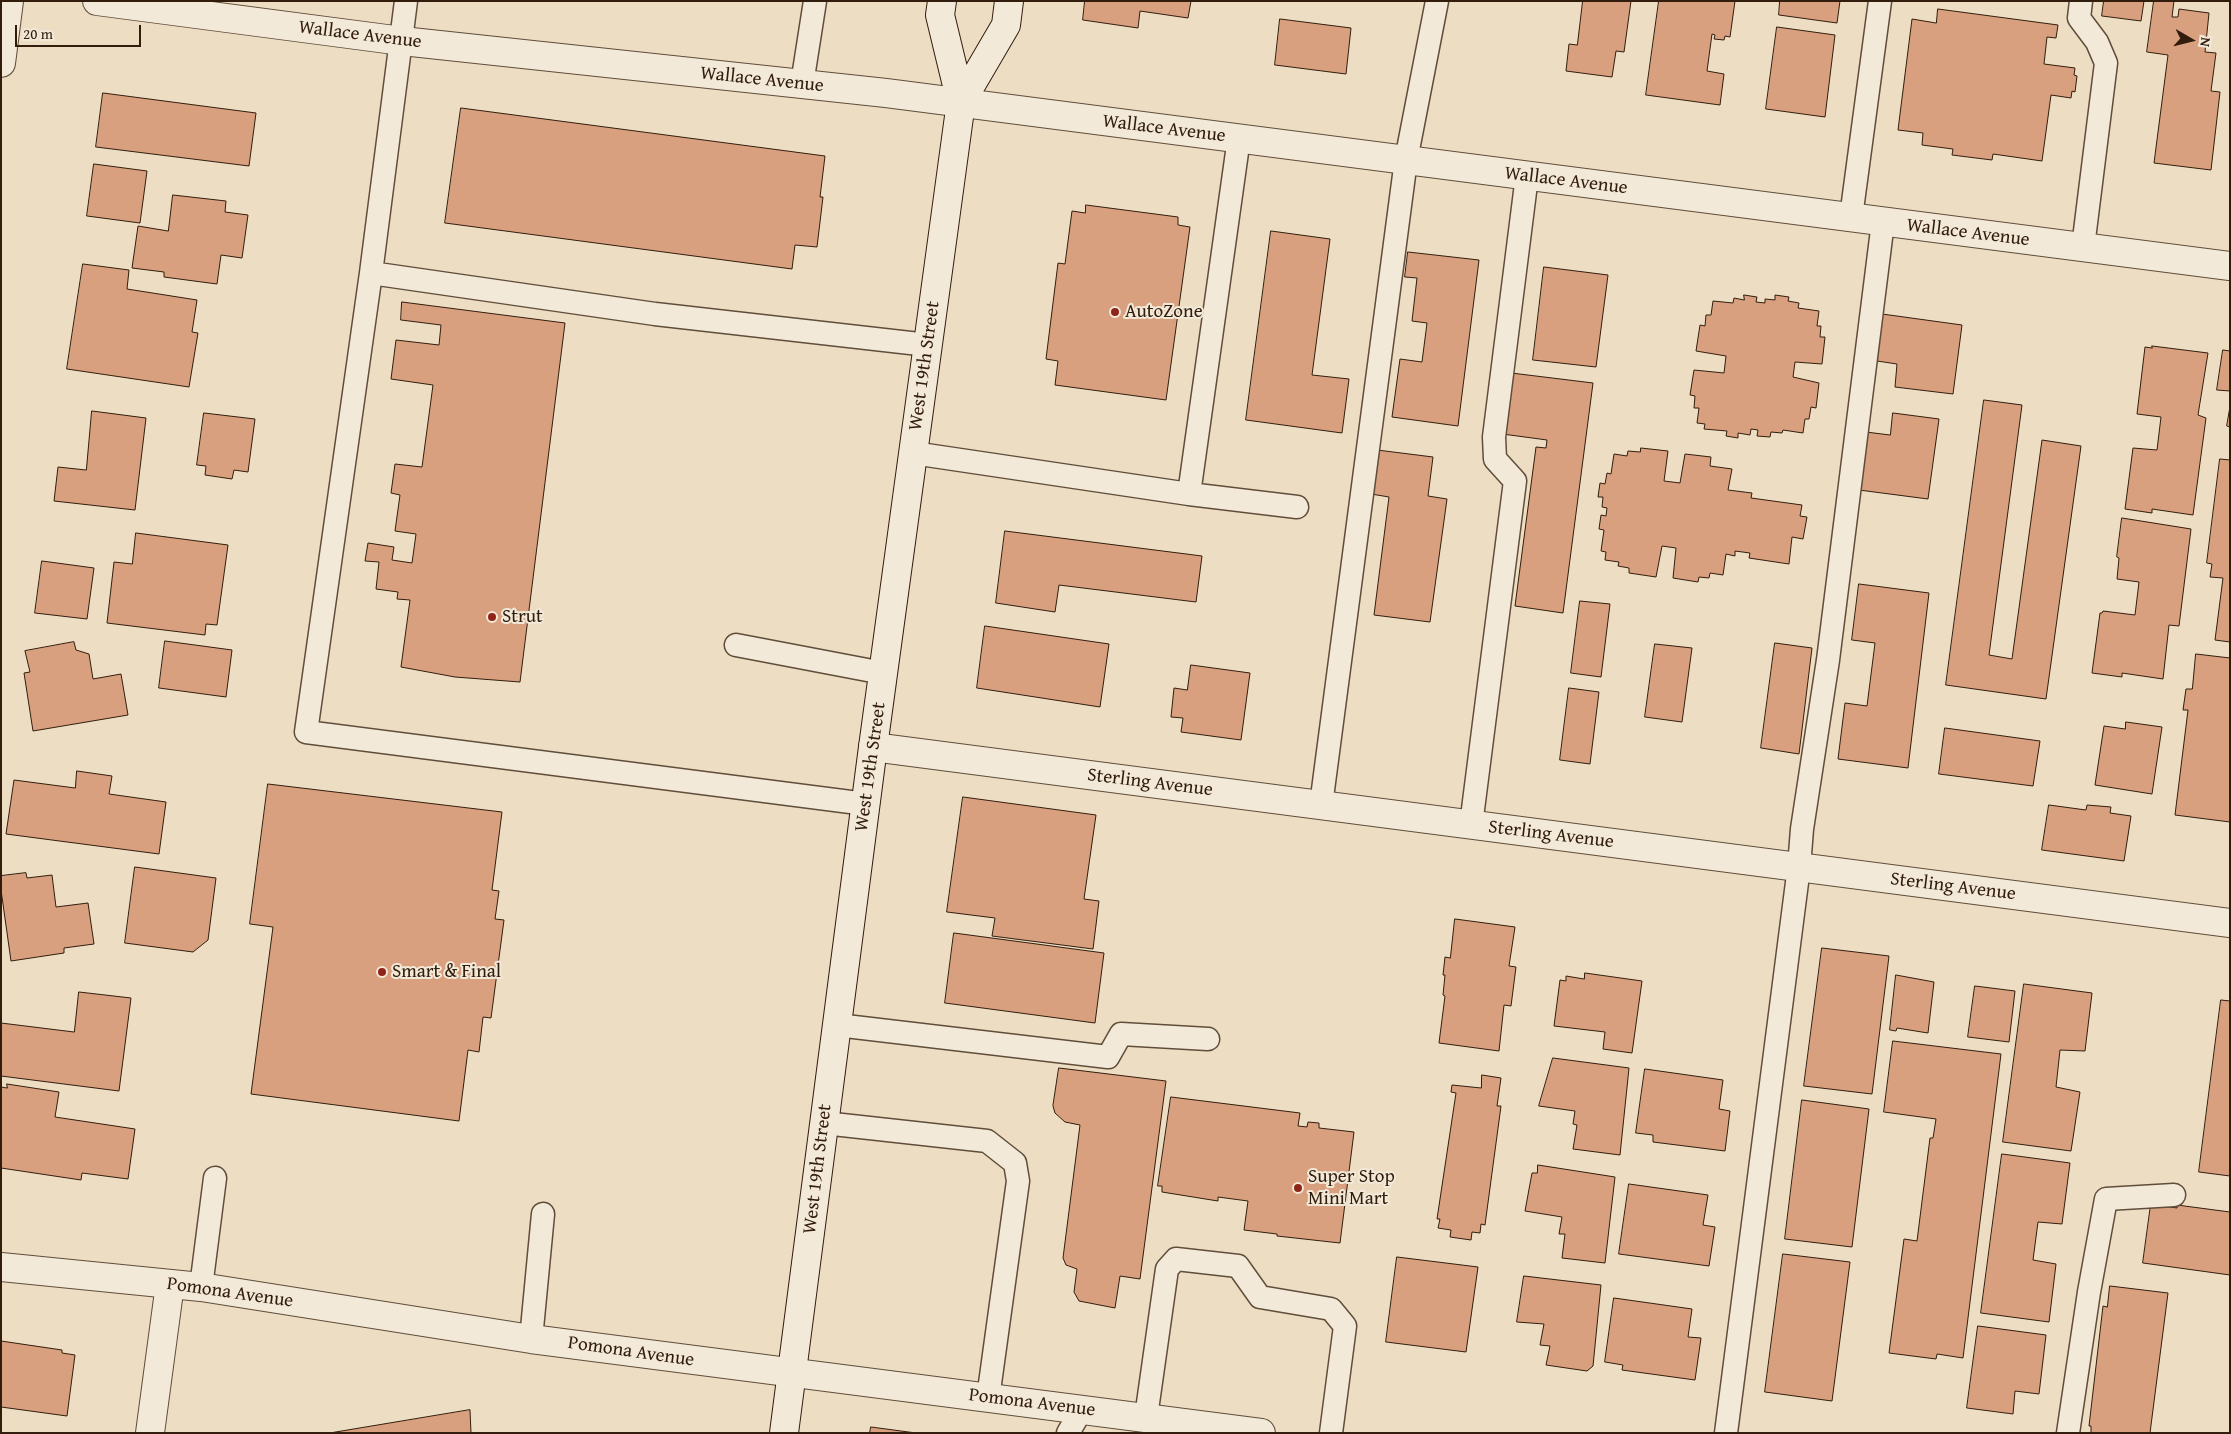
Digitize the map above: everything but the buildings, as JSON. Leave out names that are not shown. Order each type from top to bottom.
[{"type":"street","points":[[1,63],[9,1]]},
{"type":"street","name":"Wallace Avenue","points":[[98,1],[402,41],[961,102],[2230,266]]},
{"type":"street","name":"West 19th Street","points":[[784,1433],[873,747],[961,102],[940,15],[942,1]]},
{"type":"street","name":"West 19th Street","points":[[961,102],[1006,25],[1008,1]]},
{"type":"street","name":"Sterling Avenue","points":[[873,747],[2230,923]]},
{"type":"street","name":"Pomona Avenue","points":[[1,1266],[201,1288],[531,1339],[1261,1433]]},
{"type":"street","points":[[150,1433],[170,1284]]},
{"type":"lane","points":[[406,1],[371,273],[306,732],[866,804]]},
{"type":"lane","points":[[802,84],[815,1]]},
{"type":"lane","points":[[1321,805],[1406,160],[1437,1]]},
{"type":"lane","points":[[1852,217],[1880,1]]},
{"type":"lane","points":[[2081,1],[2079,18],[2097,42],[2106,63],[2083,248]]},
{"type":"lane","points":[[1189,494],[1239,138]]},
{"type":"lane","points":[[1471,825],[1515,482],[1495,459],[1494,437],[1527,176]]},
{"type":"lane","points":[[1726,1433],[1799,867],[1802,829],[1828,660],[1883,222]]},
{"type":"lane","points":[[371,273],[655,314],[928,344]]},
{"type":"lane","points":[[914,453],[1189,494],[1297,507]]},
{"type":"lane","points":[[736,645],[883,673]]},
{"type":"lane","points":[[837,1025],[1108,1057],[1121,1034],[1208,1040]]},
{"type":"lane","points":[[824,1123],[987,1141],[1016,1163],[1018,1181],[988,1398]]},
{"type":"lane","points":[[201,1288],[215,1178]]},
{"type":"lane","points":[[2068,1433],[2089,1292],[2106,1199],[2174,1195]]},
{"type":"lane","points":[[531,1339],[543,1214]]},
{"type":"lane","points":[[1146,1417],[1167,1269],[1176,1259],[1238,1266],[1260,1297],[1331,1309],[1345,1326],[1332,1433]]},
{"type":"lane","points":[[1068,1433],[1082,1409]]},
{"type":"place","name":"AutoZone","points":[[1115,312]]},
{"type":"place","name":"Strut","points":[[492,617]]},
{"type":"place","name":"Smart & Final","points":[[382,972]]},
{"type":"place","name":"Super Stop Mini Mart","points":[[1298,1188]]}]
